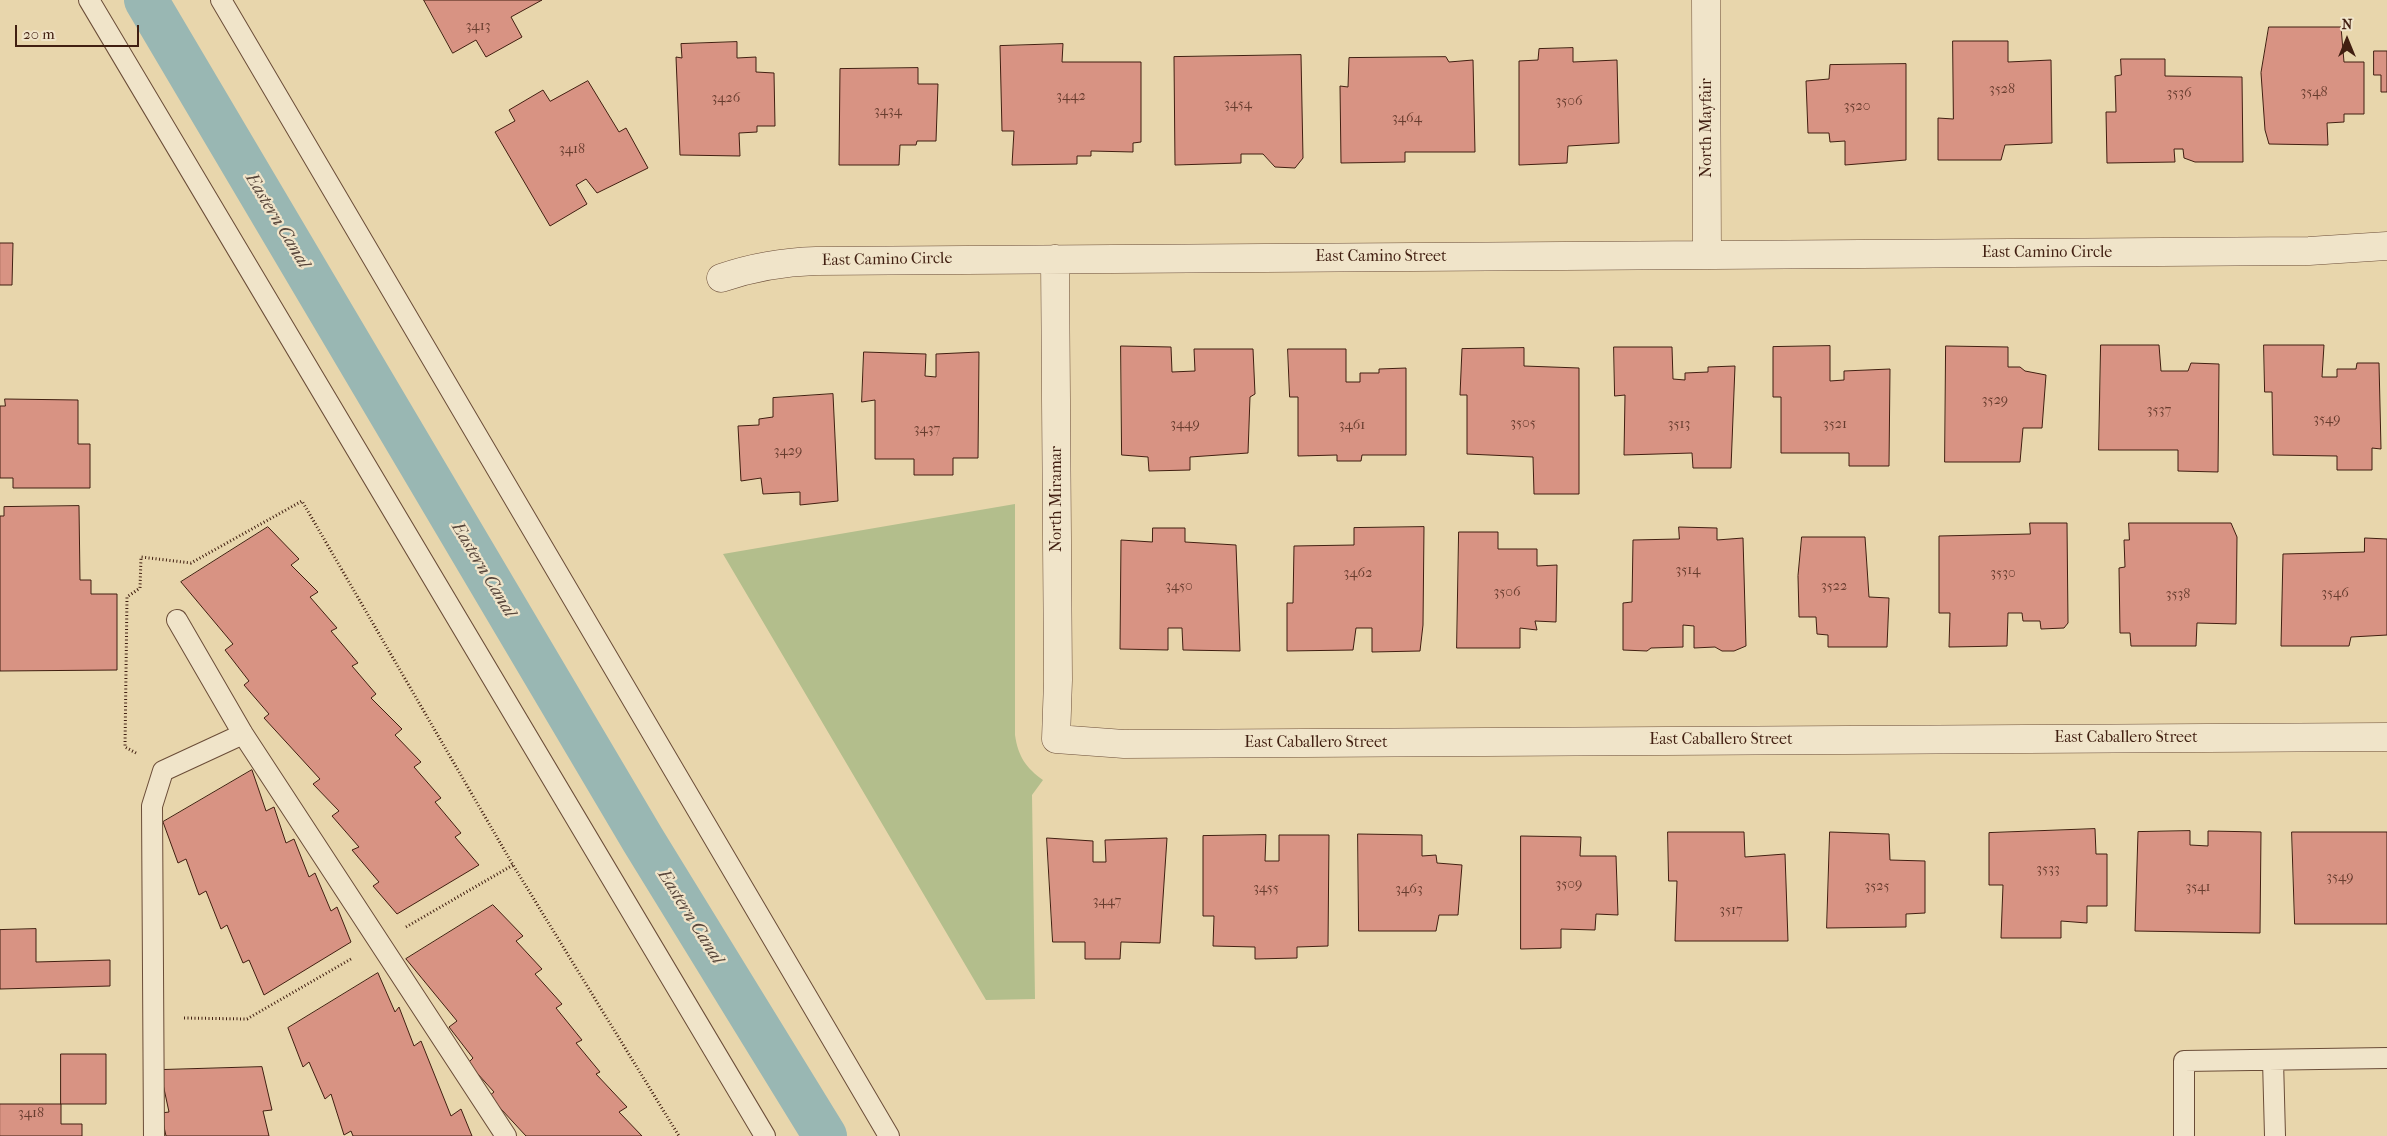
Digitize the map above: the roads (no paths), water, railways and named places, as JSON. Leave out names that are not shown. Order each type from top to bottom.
[{"type":"street","name":"North Mayfair","points":[[1706,0],[1707,255]]},
{"type":"street","name":"East Camino Circle","points":[[1707,255],[2309,251],[2387,246]]},
{"type":"street","name":"East Camino Street","points":[[1055,259],[1707,255]]},
{"type":"street","name":"East Camino Circle","points":[[721,278],[749,268],[781,262],[1055,259]]},
{"type":"street","name":"North Miramar","points":[[1055,259],[1058,680],[1056,739]]},
{"type":"street","name":"East Caballero Street","points":[[1056,739],[1124,744],[2387,737]]},
{"type":"lane","points":[[90,0],[764,1136]]},
{"type":"lane","points":[[221,0],[889,1136]]},
{"type":"lane","points":[[177,620],[243,734],[506,1136]]},
{"type":"lane","points":[[154,1136],[152,806],[164,771],[243,734]]},
{"type":"lane","points":[[2184,1136],[2184,1061],[2387,1058]]},
{"type":"lane","points":[[2273,1060],[2275,1136]]},
{"type":"waterway","name":"Eastern Canal","points":[[146,0],[643,840],[825,1136]]}]
